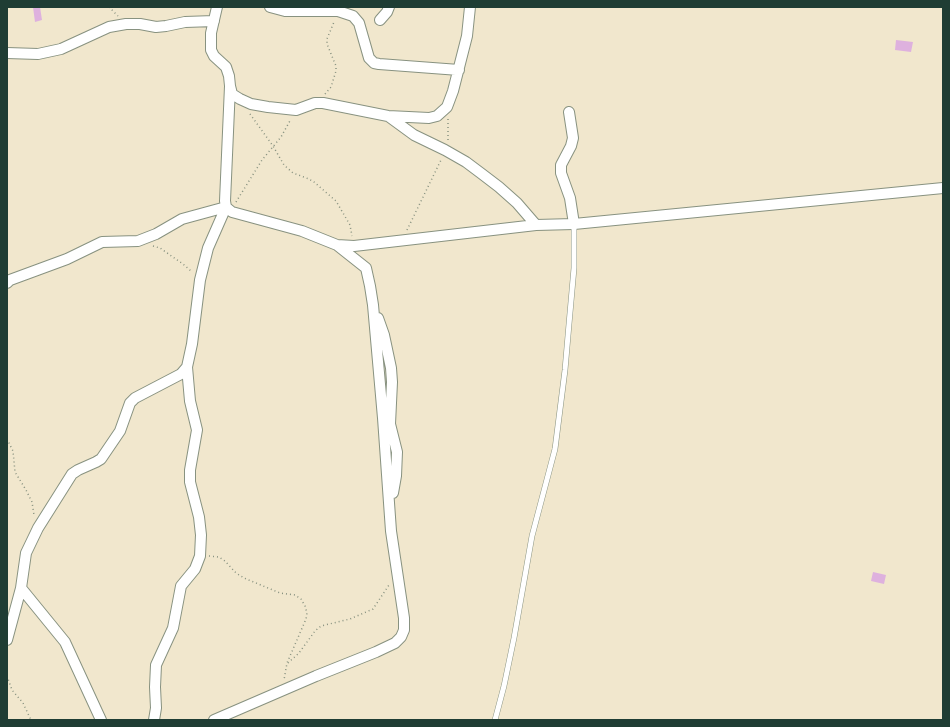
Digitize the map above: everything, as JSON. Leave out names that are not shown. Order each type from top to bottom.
[{"type":"street","points":[[217,7],[211,32],[212,50],[214,56],[226,67],[230,86],[225,201],[229,210]]},
{"type":"street","points":[[270,7],[285,11],[338,11],[353,16],[359,23],[369,58],[374,63],[459,70]]},
{"type":"street","points":[[380,20],[387,12],[388,7]]},
{"type":"street","points":[[230,86],[232,94],[240,99],[268,108],[296,110],[315,103],[388,116],[429,118],[437,116],[447,107],[454,91],[469,22],[470,7]]},
{"type":"street","points":[[7,53],[38,54],[61,49],[108,27],[126,24],[140,24],[156,27],[184,22],[214,21]]},
{"type":"street","points":[[569,112],[573,138],[571,146],[561,165],[561,172],[570,198],[574,224]]},
{"type":"street","points":[[388,116],[414,135],[466,162],[517,203],[536,225]]},
{"type":"street","points":[[337,245],[354,246],[536,225],[574,224],[943,188]]},
{"type":"street","points":[[154,720],[156,708],[156,665],[176,620],[181,586],[195,569],[200,556],[199,517],[190,482],[190,470],[197,430],[190,401],[187,367],[192,344],[200,280],[208,248],[229,210]]},
{"type":"street","points":[[7,283],[10,280],[67,259],[102,242],[138,241],[156,234],[182,219],[229,210],[302,231],[337,245],[366,268]]},
{"type":"street","points":[[214,720],[395,643],[401,637],[404,630],[404,618],[391,531],[373,305],[366,268],[354,246]]},
{"type":"street","points":[[7,640],[21,588],[26,553],[38,528],[72,474],[101,458],[120,431],[130,403],[135,398],[181,374],[187,367]]},
{"type":"street","points":[[21,588],[65,642],[102,720]]},
{"type":"lane","points":[[495,720],[514,638],[532,536],[555,449],[570,317],[574,268],[574,224]]},
{"type":"path","points":[[315,103],[331,87],[336,71],[336,66],[327,44],[327,39],[338,11]]},
{"type":"path","points":[[240,99],[273,146],[284,165],[293,173],[309,178],[336,201],[350,225],[354,246]]},
{"type":"path","points":[[402,240],[433,180],[445,150],[449,129],[447,107]]},
{"type":"path","points":[[229,210],[262,160],[281,137],[296,110]]},
{"type":"path","points":[[138,241],[160,248],[183,264],[200,280]]},
{"type":"path","points":[[7,439],[13,451],[15,472],[32,502],[34,517]]},
{"type":"path","points":[[200,556],[219,557],[226,561],[236,573],[244,578],[280,592],[295,595],[305,606],[307,613],[306,619],[287,663],[282,691]]},
{"type":"path","points":[[287,663],[299,653],[315,631],[321,626],[350,619],[373,609],[397,573]]},
{"type":"path","points":[[7,676],[12,690],[23,703],[31,720]]},
{"type":"building","points":[[33,7],[40,7],[42,20],[35,22]]},
{"type":"building","points":[[896,40],[913,42],[911,52],[895,50]]},
{"type":"building","points":[[873,572],[886,575],[884,584],[871,581]]}]
